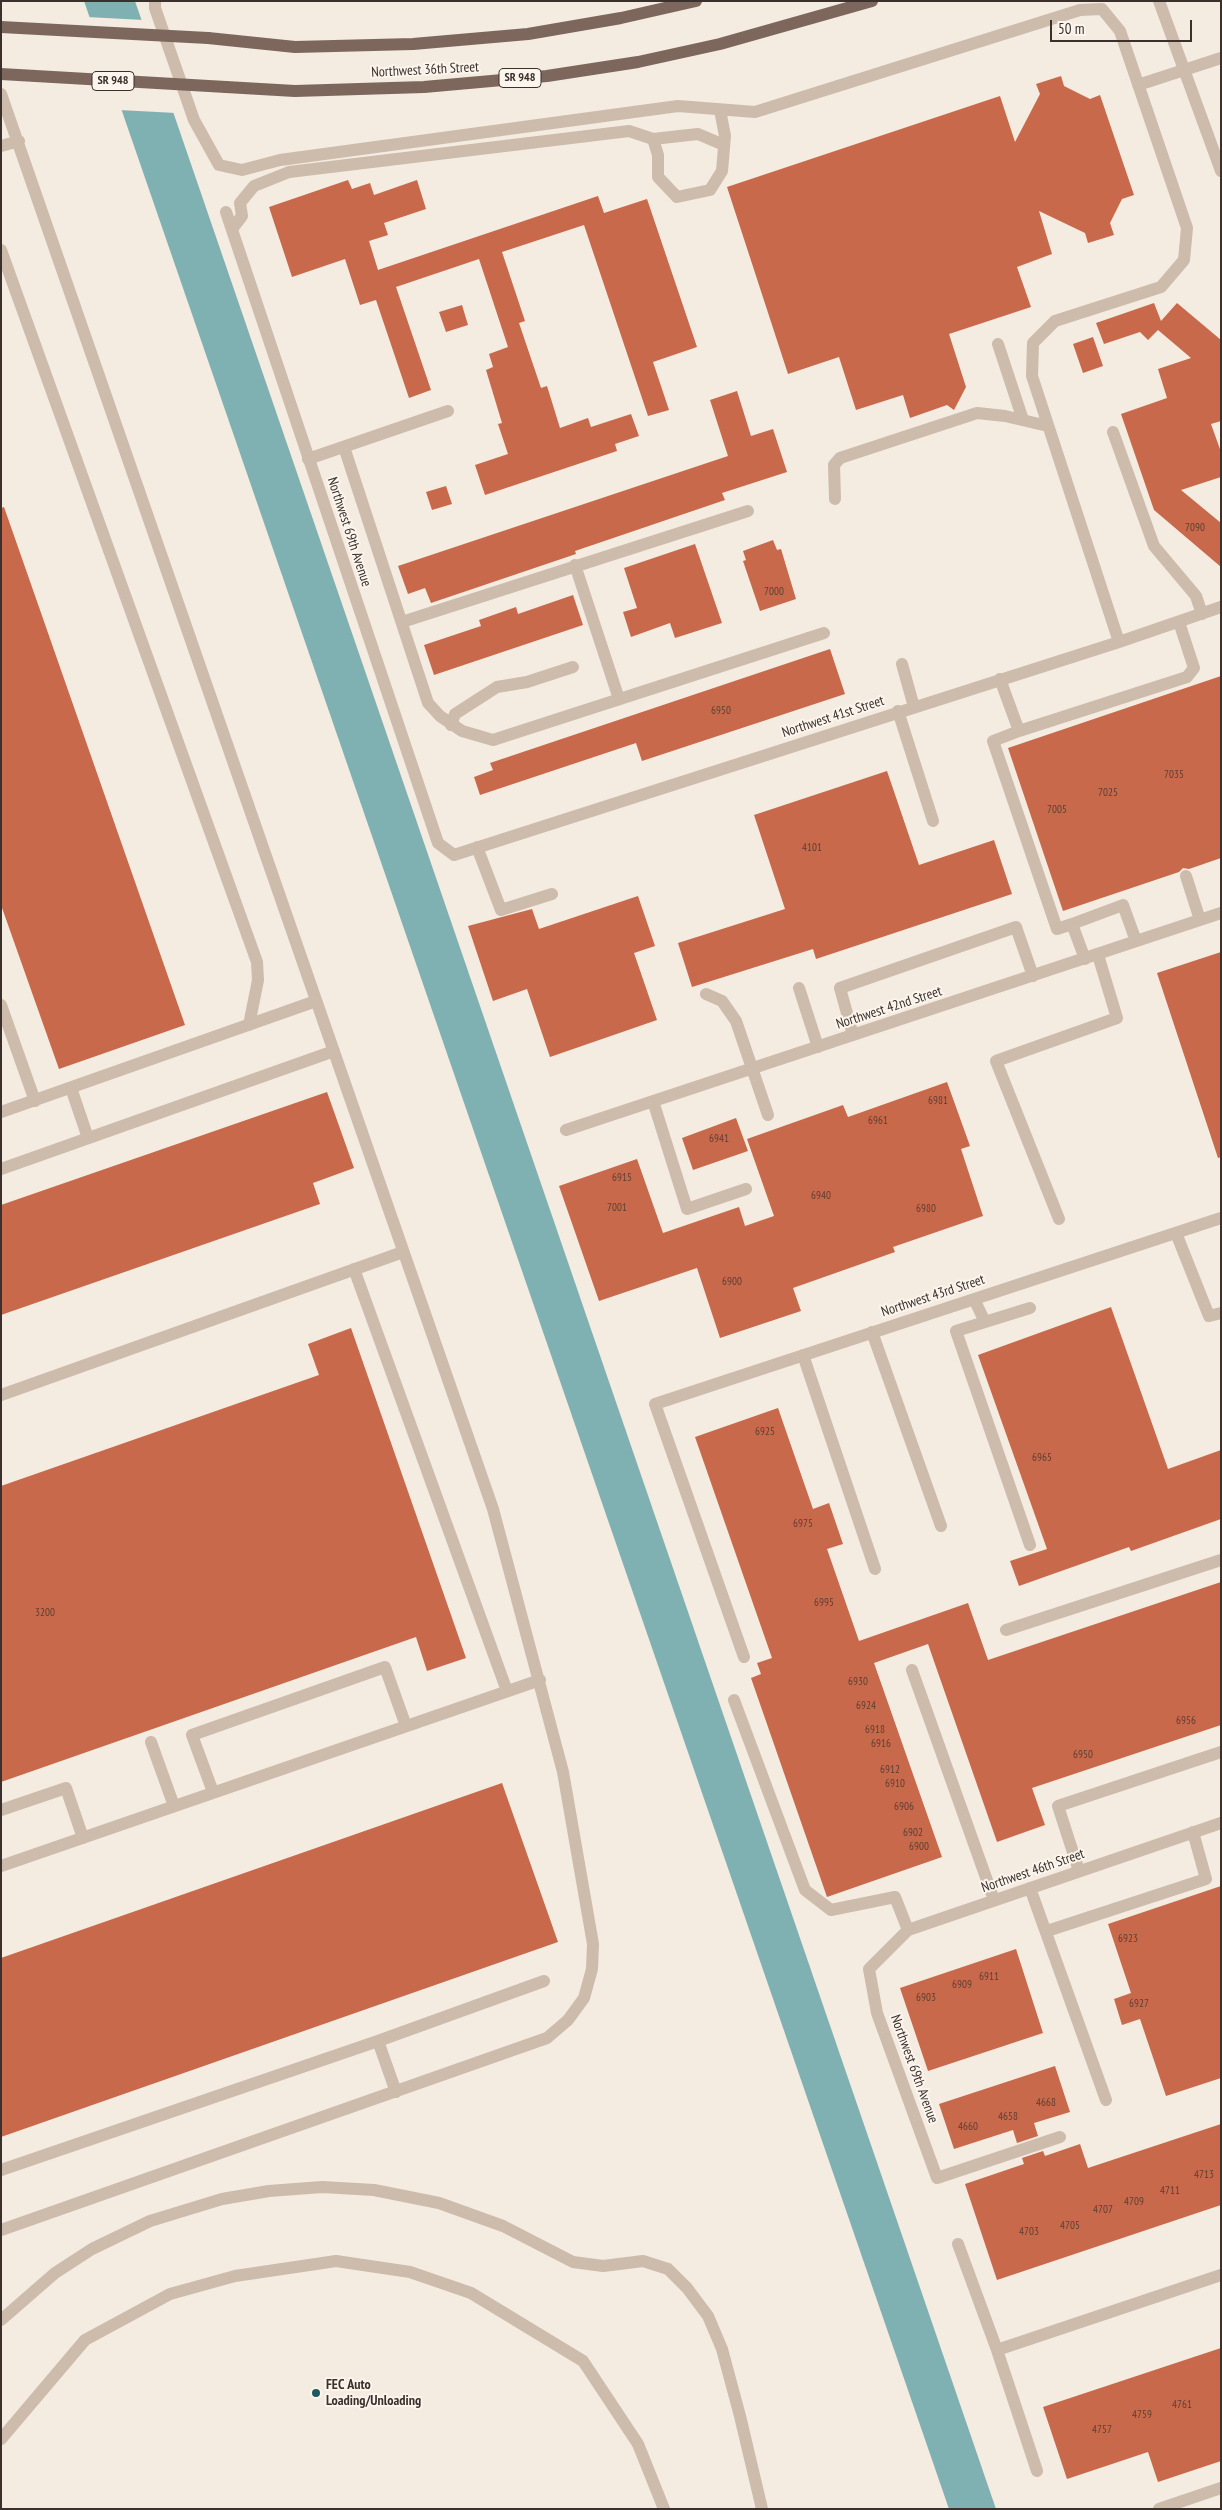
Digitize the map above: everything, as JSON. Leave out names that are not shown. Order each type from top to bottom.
[{"type":"main road","name":"Northwest 36th Street","points":[[1,27],[208,38],[296,47],[413,44],[528,34],[621,18],[696,1]]},
{"type":"main road","name":"Northwest 36th Street","points":[[1,74],[295,91],[424,87],[547,76],[638,62],[720,44],[872,1]]},
{"type":"street","points":[[155,1],[154,8],[176,63],[194,120],[220,165],[242,170],[280,160],[678,106],[755,112],[1080,10],[1102,10],[1120,31],[1187,228],[1184,260],[1161,287],[1055,321],[1033,344],[1032,376],[1119,642]]},
{"type":"street","points":[[1159,1],[1221,171]]},
{"type":"street","points":[[1138,85],[1221,58]]},
{"type":"street","points":[[1,2230],[546,2038],[578,2009],[589,1983],[593,1944],[563,1772],[540,1680],[493,1510],[19,142],[2,99]]},
{"type":"street","points":[[653,139],[658,155],[658,176],[677,197],[710,190],[722,171],[724,145],[720,110]]},
{"type":"street","points":[[232,229],[242,216],[240,204],[254,186],[289,172],[630,131],[653,139],[698,134],[724,145]]},
{"type":"street","points":[[1,146],[19,142]]},
{"type":"street","name":"Northwest 69th Avenue","points":[[226,212],[438,843],[454,855]]},
{"type":"street","points":[[1,250],[257,962],[258,980],[249,1025]]},
{"type":"street","points":[[998,344],[1023,420]]},
{"type":"street","points":[[308,458],[448,411]]},
{"type":"street","points":[[835,500],[834,465],[840,458],[977,413],[1048,426]]},
{"type":"street","points":[[1112,432],[1154,546],[1196,596],[1202,614]]},
{"type":"street","points":[[344,447],[428,703],[451,725],[462,731],[493,740],[824,633]]},
{"type":"street","points":[[402,622],[748,511]]},
{"type":"street","points":[[575,565],[619,699]]},
{"type":"street","name":"Northwest 41st Street","points":[[454,855],[914,706],[1119,642],[1221,607]]},
{"type":"street","points":[[1136,941],[1123,905],[1057,928],[993,741],[1187,677],[1194,668],[1178,622]]},
{"type":"street","points":[[902,664],[914,706]]},
{"type":"street","points":[[451,725],[455,714],[497,687],[527,682],[573,667]]},
{"type":"street","points":[[1000,679],[1019,731]]},
{"type":"street","points":[[898,712],[933,821]]},
{"type":"street","points":[[477,847],[501,910],[552,894]]},
{"type":"street","points":[[1186,876],[1200,920]]},
{"type":"street","name":"Northwest 42nd Street","points":[[566,1130],[1221,913]]},
{"type":"street","points":[[1072,924],[1085,959]]},
{"type":"street","points":[[853,1035],[840,988],[1016,927],[1033,976]]},
{"type":"street","points":[[1059,1219],[996,1061],[1117,1018],[1098,954]]},
{"type":"street","points":[[799,988],[818,1047]]},
{"type":"street","points":[[706,994],[722,1001],[736,1021],[754,1068],[768,1115]]},
{"type":"street","points":[[1,1112],[316,1001]]},
{"type":"street","points":[[1,1005],[35,1100]]},
{"type":"street","points":[[1,1168],[334,1052]]},
{"type":"street","points":[[71,1088],[88,1138]]},
{"type":"street","points":[[652,1101],[687,1210],[746,1189]]},
{"type":"street","name":"Northwest 43rd Street","points":[[744,1657],[655,1404],[1221,1218]]},
{"type":"street","points":[[1176,1233],[1209,1316],[1221,1313]]},
{"type":"street","points":[[1,1395],[404,1252]]},
{"type":"street","points":[[354,1269],[507,1691]]},
{"type":"street","points":[[974,1299],[984,1322]]},
{"type":"street","points":[[1030,1308],[956,1331],[1030,1545]]},
{"type":"street","points":[[872,1332],[942,1526]]},
{"type":"street","points":[[803,1355],[875,1569]]},
{"type":"street","points":[[1006,1630],[1221,1560]]},
{"type":"street","points":[[213,1792],[192,1735],[385,1667],[406,1726]]},
{"type":"street","points":[[912,1670],[994,1900]]},
{"type":"street","points":[[1,1866],[540,1680]]},
{"type":"street","points":[[734,1700],[805,1890],[831,1910],[895,1898],[908,1930]]},
{"type":"street","points":[[151,1742],[174,1806]]},
{"type":"street","points":[[1079,1871],[1058,1806],[1221,1752]]},
{"type":"street","points":[[1,1810],[66,1788],[83,1838]]},
{"type":"street","name":"Northwest 46th Street","points":[[869,1969],[908,1930],[1221,1823]]},
{"type":"street","points":[[1047,1931],[1206,1879],[1193,1832]]},
{"type":"street","points":[[1030,1888],[1106,2100]]},
{"type":"street","name":"Northwest 69th Avenue","points":[[869,1969],[878,2013],[937,2178],[1060,2137]]},
{"type":"street","points":[[1,2170],[544,1982]]},
{"type":"street","points":[[378,2041],[396,2092]]},
{"type":"street","points":[[1,2320],[55,2273],[92,2249],[150,2221],[222,2199],[269,2191],[322,2187],[374,2190],[439,2203],[503,2226],[558,2255],[581,2264],[603,2266],[643,2261],[668,2269],[687,2288],[708,2316],[722,2349],[762,2509]]},
{"type":"street","points":[[958,2244],[997,2350],[1037,2471]]},
{"type":"street","points":[[1,2439],[85,2340],[170,2294],[235,2276],[336,2261],[410,2272],[471,2293],[583,2361],[638,2444],[664,2509]]},
{"type":"street","points":[[997,2350],[1221,2275]]},
{"type":"street","points":[[1159,2509],[1221,2488]]},
{"type":"water","points":[[84,1],[135,1],[996,2509],[949,2509]]},
{"type":"pier","points":[[87,17],[144,20],[176,113],[119,110]]},
{"type":"building","points":[[1061,76],[1064,86],[1090,99],[1100,95],[1134,195],[1122,199],[1110,223],[1114,235],[1088,243],[1085,233],[1039,211],[1052,254],[1017,267],[1031,307],[949,334],[966,387],[954,410],[947,405],[910,418],[903,395],[856,410],[839,357],[788,374],[727,187],[1000,96],[1015,142],[1040,94],[1036,84]]},
{"type":"building","points":[[348,180],[352,189],[370,183],[374,195],[417,180],[426,209],[384,223],[388,235],[369,241],[378,270],[598,196],[604,213],[647,199],[697,347],[653,362],[669,410],[648,416],[584,225],[502,252],[525,321],[519,323],[541,388],[547,386],[560,428],[588,418],[591,427],[631,414],[639,436],[615,444],[617,451],[485,495],[475,465],[508,454],[498,424],[502,423],[486,370],[493,367],[489,354],[508,347],[479,259],[396,287],[431,390],[409,398],[376,300],[360,305],[345,259],[292,277],[269,207]]},
{"type":"building","points":[[1154,303],[1161,321],[1177,303],[1221,340],[1221,421],[1211,424],[1221,452],[1221,477],[1181,490],[1221,523],[1221,567],[1154,510],[1121,414],[1167,398],[1158,369],[1191,358],[1158,330],[1148,340],[1140,332],[1104,344],[1096,323]]},
{"type":"building","points":[[462,305],[468,325],[446,332],[439,312]]},
{"type":"building","points":[[1093,337],[1103,366],[1083,373],[1073,344]]},
{"type":"building","points":[[737,391],[751,436],[773,429],[787,472],[722,493],[725,500],[575,551],[576,554],[431,603],[425,588],[408,594],[398,566],[728,456],[710,400]]},
{"type":"building","points":[[446,486],[452,504],[432,510],[426,492]]},
{"type":"building","points":[[4,507],[185,1025],[59,1069],[1,905],[1,508]]},
{"type":"building","points":[[773,540],[777,550],[781,549],[796,599],[760,611],[743,561],[746,560],[743,551]]},
{"type":"building","points":[[695,544],[722,623],[675,638],[670,623],[631,637],[623,612],[637,608],[624,568]]},
{"type":"building","points":[[573,595],[583,625],[434,675],[424,645],[481,626],[479,620],[516,607],[518,614]]},
{"type":"building","points":[[830,649],[845,694],[642,761],[636,743],[480,795],[474,777],[493,770],[490,763]]},
{"type":"building","points":[[1221,676],[1221,858],[1189,869],[1183,868],[1179,872],[1063,911],[1008,748]]},
{"type":"building","points":[[887,771],[919,865],[994,840],[1012,894],[816,959],[813,949],[692,987],[678,943],[785,909],[754,815]]},
{"type":"building","points":[[638,896],[655,946],[634,953],[657,1020],[550,1057],[527,989],[493,1001],[468,926],[532,909],[539,929]]},
{"type":"building","points":[[1221,952],[1221,1157],[1218,1158],[1157,973]]},
{"type":"building","points":[[947,1082],[970,1146],[961,1149],[983,1216],[893,1247],[895,1252],[793,1288],[801,1311],[720,1338],[697,1268],[599,1301],[559,1186],[637,1159],[663,1233],[739,1207],[745,1226],[774,1216],[747,1139],[843,1105],[848,1117]]},
{"type":"building","points":[[327,1092],[354,1168],[313,1183],[320,1204],[1,1315],[1,1205]]},
{"type":"building","points":[[736,1118],[748,1151],[693,1170],[682,1138]]},
{"type":"building","points":[[1111,1307],[1168,1469],[1221,1450],[1221,1519],[1131,1551],[1129,1547],[1019,1586],[1010,1561],[1047,1549],[978,1355]]},
{"type":"building","points":[[351,1328],[466,1658],[427,1671],[416,1637],[1,1782],[1,1486],[319,1375],[308,1344]]},
{"type":"building","points":[[778,1408],[813,1509],[829,1503],[843,1544],[827,1549],[859,1641],[968,1603],[988,1660],[1221,1582],[1221,1725],[1032,1788],[1045,1825],[997,1842],[928,1644],[874,1663],[942,1857],[827,1897],[751,1678],[761,1674],[757,1663],[772,1658],[695,1437]]},
{"type":"building","points":[[502,1783],[558,1942],[1,2137],[1,1958]]},
{"type":"building","points":[[1221,1886],[1221,2078],[1166,2096],[1140,2019],[1122,2025],[1114,1999],[1131,1993],[1108,1924]]},
{"type":"building","points":[[1016,1949],[1043,2033],[928,2071],[900,1988]]},
{"type":"building","points":[[1055,2066],[1070,2112],[1034,2123],[1038,2136],[1017,2143],[1013,2130],[954,2149],[939,2104]]},
{"type":"building","points":[[1221,2124],[1221,2205],[997,2280],[965,2184],[1024,2164],[1022,2158],[1043,2151],[1045,2156],[1080,2144],[1088,2168]]},
{"type":"building","points":[[1221,2348],[1221,2461],[1158,2482],[1148,2452],[1067,2479],[1043,2407]]},
{"type":"place","name":"FEC Auto Loading/Unloading","points":[[316,2393]]}]
